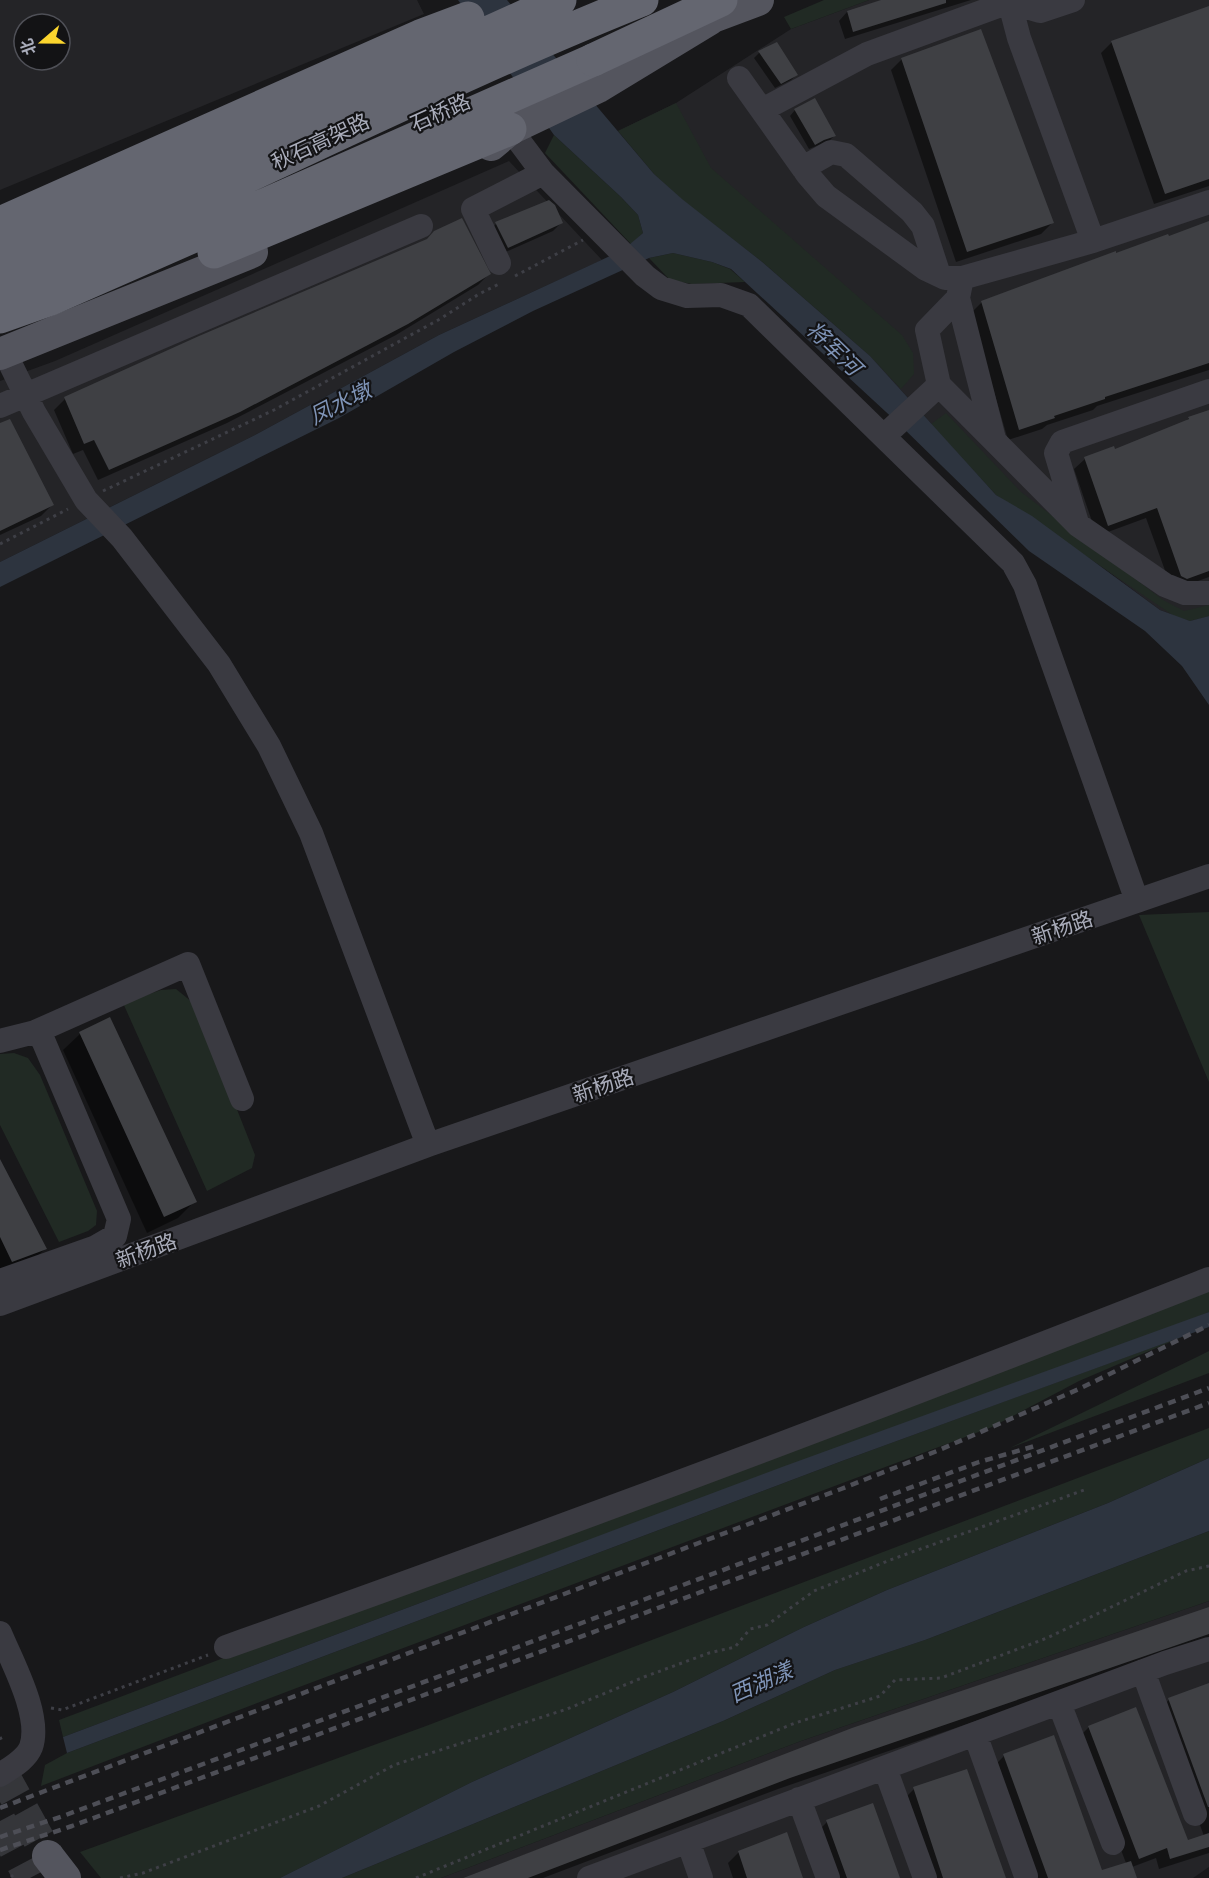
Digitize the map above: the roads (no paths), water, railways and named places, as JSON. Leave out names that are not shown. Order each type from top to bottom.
[{"type":"highway","points":[[0,223],[420,36],[456,27],[515,0]]},
{"type":"highway","name":"秋石高架路","points":[[0,253],[560,0]]},
{"type":"highway","name":"秋石高架路","points":[[0,287],[150,221],[417,96],[561,32],[642,0]]},
{"type":"highway","points":[[0,317],[51,300],[713,6]]},
{"type":"highway","points":[[2,348],[102,300],[512,127]]},
{"type":"main road","points":[[0,239],[456,27],[522,0]]},
{"type":"main road","name":"石桥路","points":[[0,306],[474,97],[585,57],[713,6],[758,0]]},
{"type":"main road","points":[[512,127],[598,87],[713,6]]},
{"type":"street","points":[[762,110],[867,54],[1009,1],[1040,11],[1073,0]]},
{"type":"street","points":[[1009,1],[1019,38],[1094,241]]},
{"type":"street","points":[[739,78],[803,168],[826,195],[926,269],[953,284]]},
{"type":"street","points":[[512,127],[543,173],[645,276],[661,288],[687,296],[721,295],[749,305],[1013,563],[1025,585],[1137,901]]},
{"type":"street","points":[[803,168],[831,152],[846,155],[912,212],[923,226],[953,284],[994,441]]},
{"type":"street","points":[[499,263],[473,209],[543,173]]},
{"type":"street","points":[[1209,202],[1094,241],[953,284],[927,330],[939,385],[1078,525],[1165,585],[1185,593],[1209,593]]},
{"type":"street","points":[[0,406],[421,226]]},
{"type":"street","points":[[2,348],[26,396],[99,514],[219,664],[269,746],[311,833],[428,1145]]},
{"type":"street","points":[[884,436],[939,385]]},
{"type":"street","points":[[1078,525],[1056,453],[1062,442],[1209,391]]},
{"type":"street","name":"新杨路","points":[[0,1304],[428,1145],[1209,876]]},
{"type":"street","points":[[0,1041],[34,1032],[188,964],[242,1099]]},
{"type":"street","points":[[0,1281],[96,1247],[115,1236],[119,1219],[43,1040],[34,1032]]},
{"type":"street","points":[[226,1647],[498,1550],[1025,1352],[1209,1280]]},
{"type":"street","points":[[0,1633],[28,1703],[33,1730],[30,1749],[15,1765],[0,1775]]},
{"type":"street","points":[[589,1878],[1143,1671],[1209,1649]]},
{"type":"street","points":[[1143,1671],[1195,1814]]},
{"type":"street","points":[[1059,1703],[1113,1843]]},
{"type":"street","points":[[975,1734],[1026,1876]]},
{"type":"street","points":[[885,1768],[925,1878]]},
{"type":"street","points":[[799,1799],[828,1878]]},
{"type":"street","points":[[688,1841],[701,1878]]},
{"type":"water","points":[[458,0],[507,0],[654,174],[761,261],[870,356],[996,495],[1032,516],[1160,610],[1190,621],[1209,616],[1209,705],[1182,666],[1145,631],[1029,551],[899,424],[731,269],[673,253],[649,258],[533,311],[454,352],[339,418],[0,587],[0,562],[255,435],[439,335],[623,250],[643,233],[638,215],[554,135]]},
{"type":"water","points":[[1209,1312],[1209,1327],[842,1461],[67,1753],[63,1737],[782,1467]]},
{"type":"water","name":"西湖漾","points":[[1209,1458],[1209,1531],[925,1640],[835,1670],[723,1721],[342,1878],[280,1878],[472,1782],[673,1692],[804,1627],[887,1590],[1108,1503]]},
{"type":"tunnel","points":[[0,1769],[48,1856]]},
{"type":"tunnel","points":[[0,1821],[30,1878]]},
{"type":"railway","points":[[0,1808],[937,1451],[1079,1389],[1209,1325]]},
{"type":"railway","points":[[0,1837],[63,1816],[432,1679],[1209,1388]]},
{"type":"railway","points":[[0,1850],[72,1826],[1209,1403]]},
{"type":"railway","points":[[880,1499],[979,1462],[1035,1446]]},
{"type":"water label","name":"将军河","points":[[834,348]]},
{"type":"water label","name":"凤水墩","points":[[340,403]]}]
